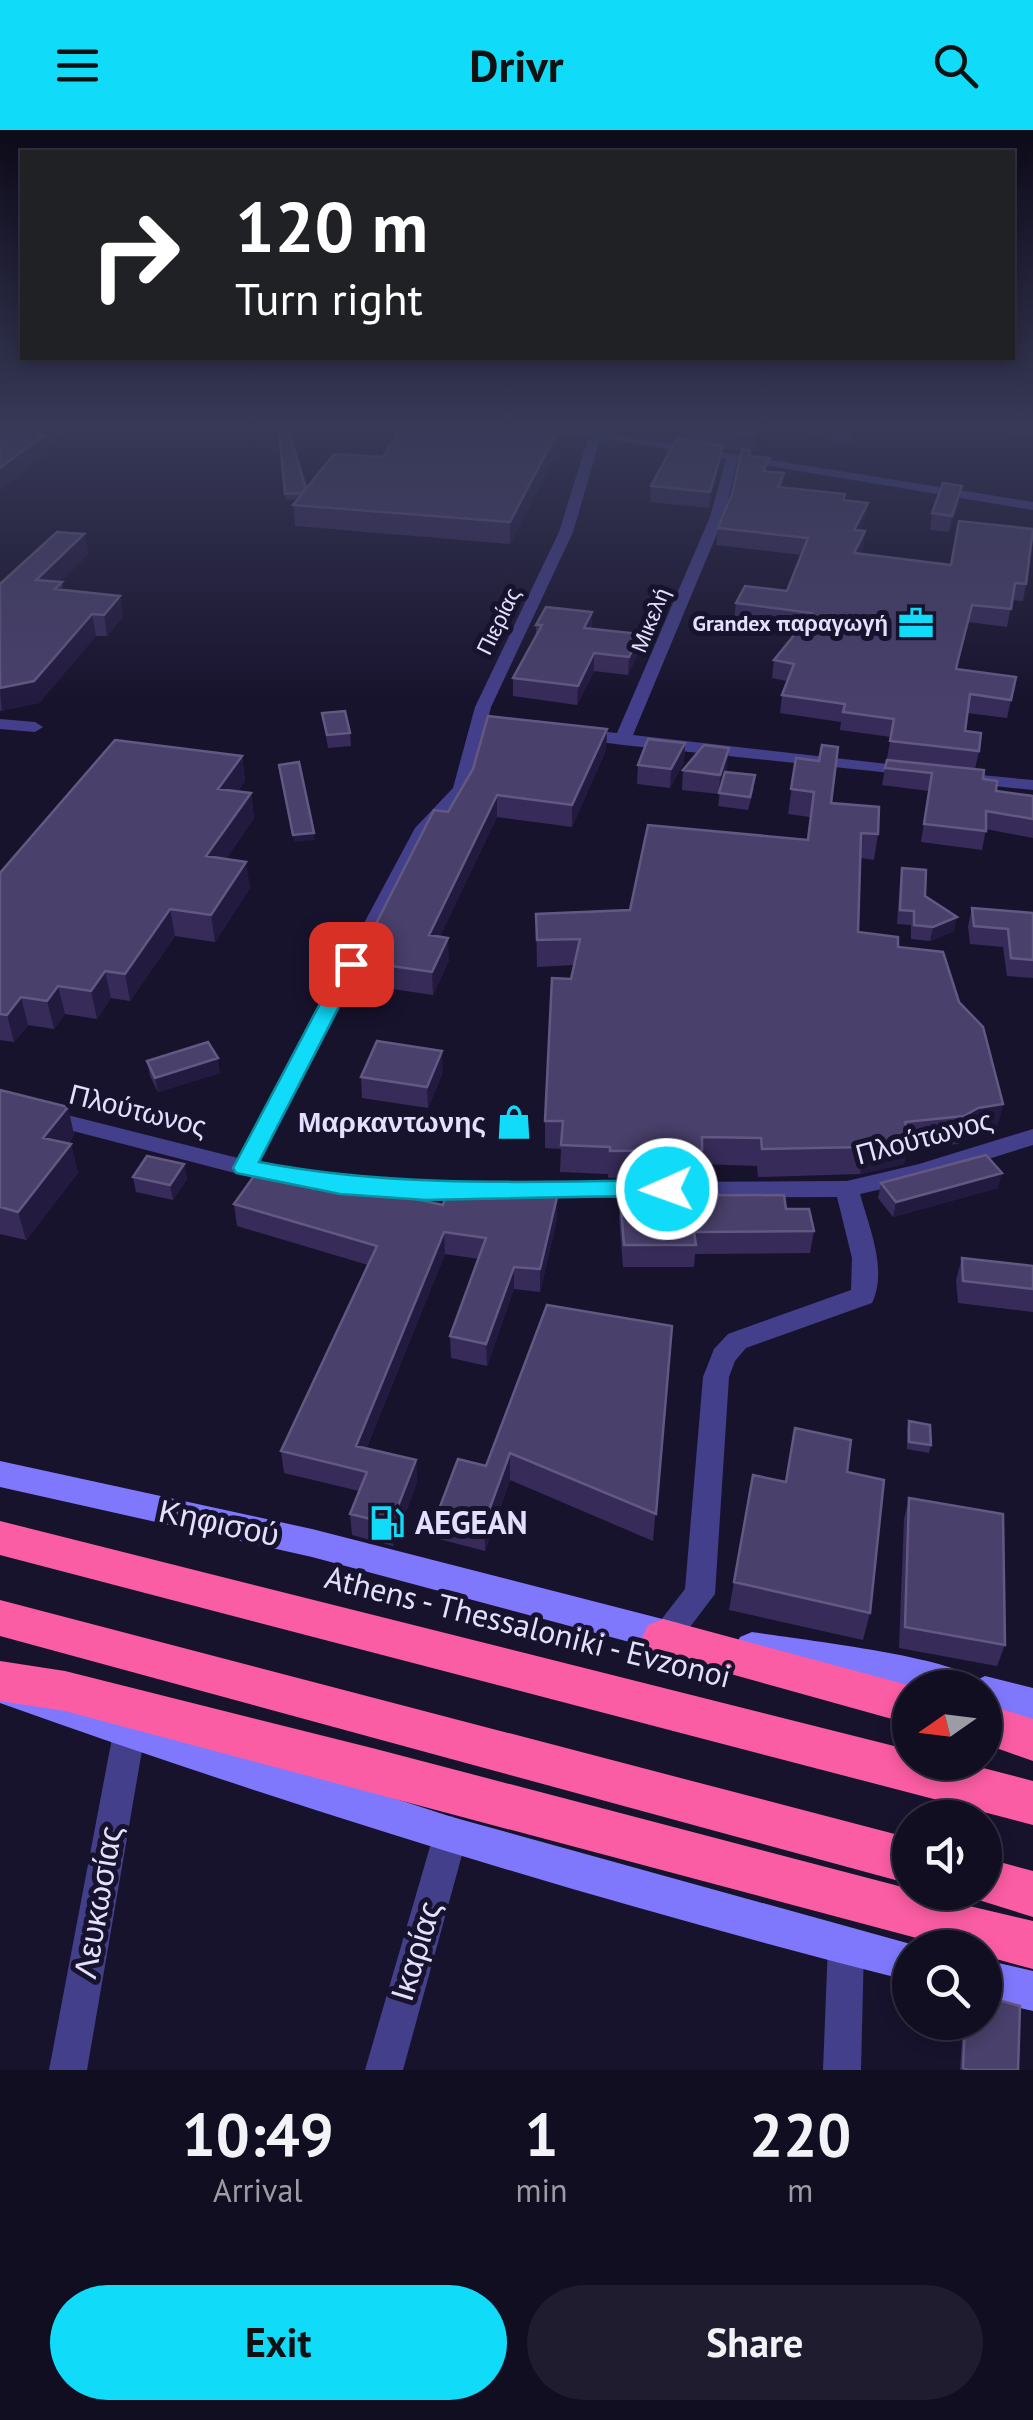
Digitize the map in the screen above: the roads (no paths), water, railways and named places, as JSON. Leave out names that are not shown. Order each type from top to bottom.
[{"type":"highway","name":"Athens - Thessaloniki - Evzonoi","points":[[0,1538],[1033,1803]]},
{"type":"highway","points":[[0,1618],[892,1856]]},
{"type":"highway","points":[[662,1638],[892,1699]]},
{"type":"highway","points":[[0,1684],[65,1690],[1033,1946]]},
{"type":"highway","points":[[1002,1730],[1033,1740]]},
{"type":"highway","points":[[1002,1886],[1033,1894]]},
{"type":"main road","name":"Κηφισού","points":[[0,1474],[312,1543],[662,1638],[892,1670]]},
{"type":"main road","points":[[0,1684],[129,1733],[451,1833],[892,1957]]},
{"type":"main road","points":[[1002,1697],[1033,1705]]},
{"type":"main road","points":[[1002,1984],[1033,1991]]},
{"type":"street","name":"Πιερίας","points":[[245,1168],[424,828],[460,790],[488,724],[496,679],[570,520]]},
{"type":"street","name":"Μικελή","points":[[623,740],[716,520]]},
{"type":"street","points":[[0,724],[34,727]]},
{"type":"street","points":[[566,733],[1033,785]]},
{"type":"street","name":"Πλούτωνος","points":[[0,1105],[245,1168],[340,1186],[425,1192],[847,1188],[921,1172],[1033,1138]]},
{"type":"street","points":[[662,1638],[700,1594],[716,1377],[723,1356],[737,1342],[862,1296],[866,1258],[847,1188]]},
{"type":"street","name":"Λευκωσίας","points":[[68,2070],[129,1733]]},
{"type":"street","name":"Ικαρίας","points":[[384,2070],[451,1833]]},
{"type":"street","points":[[842,2070],[846,1946]]},
{"type":"place","name":"Grandex παραγωγή","points":[[916,623]]},
{"type":"place","name":"Μαρκαντωνης","points":[[514,1122]]},
{"type":"place","name":"AEGEAN","points":[[387,1523]]}]
